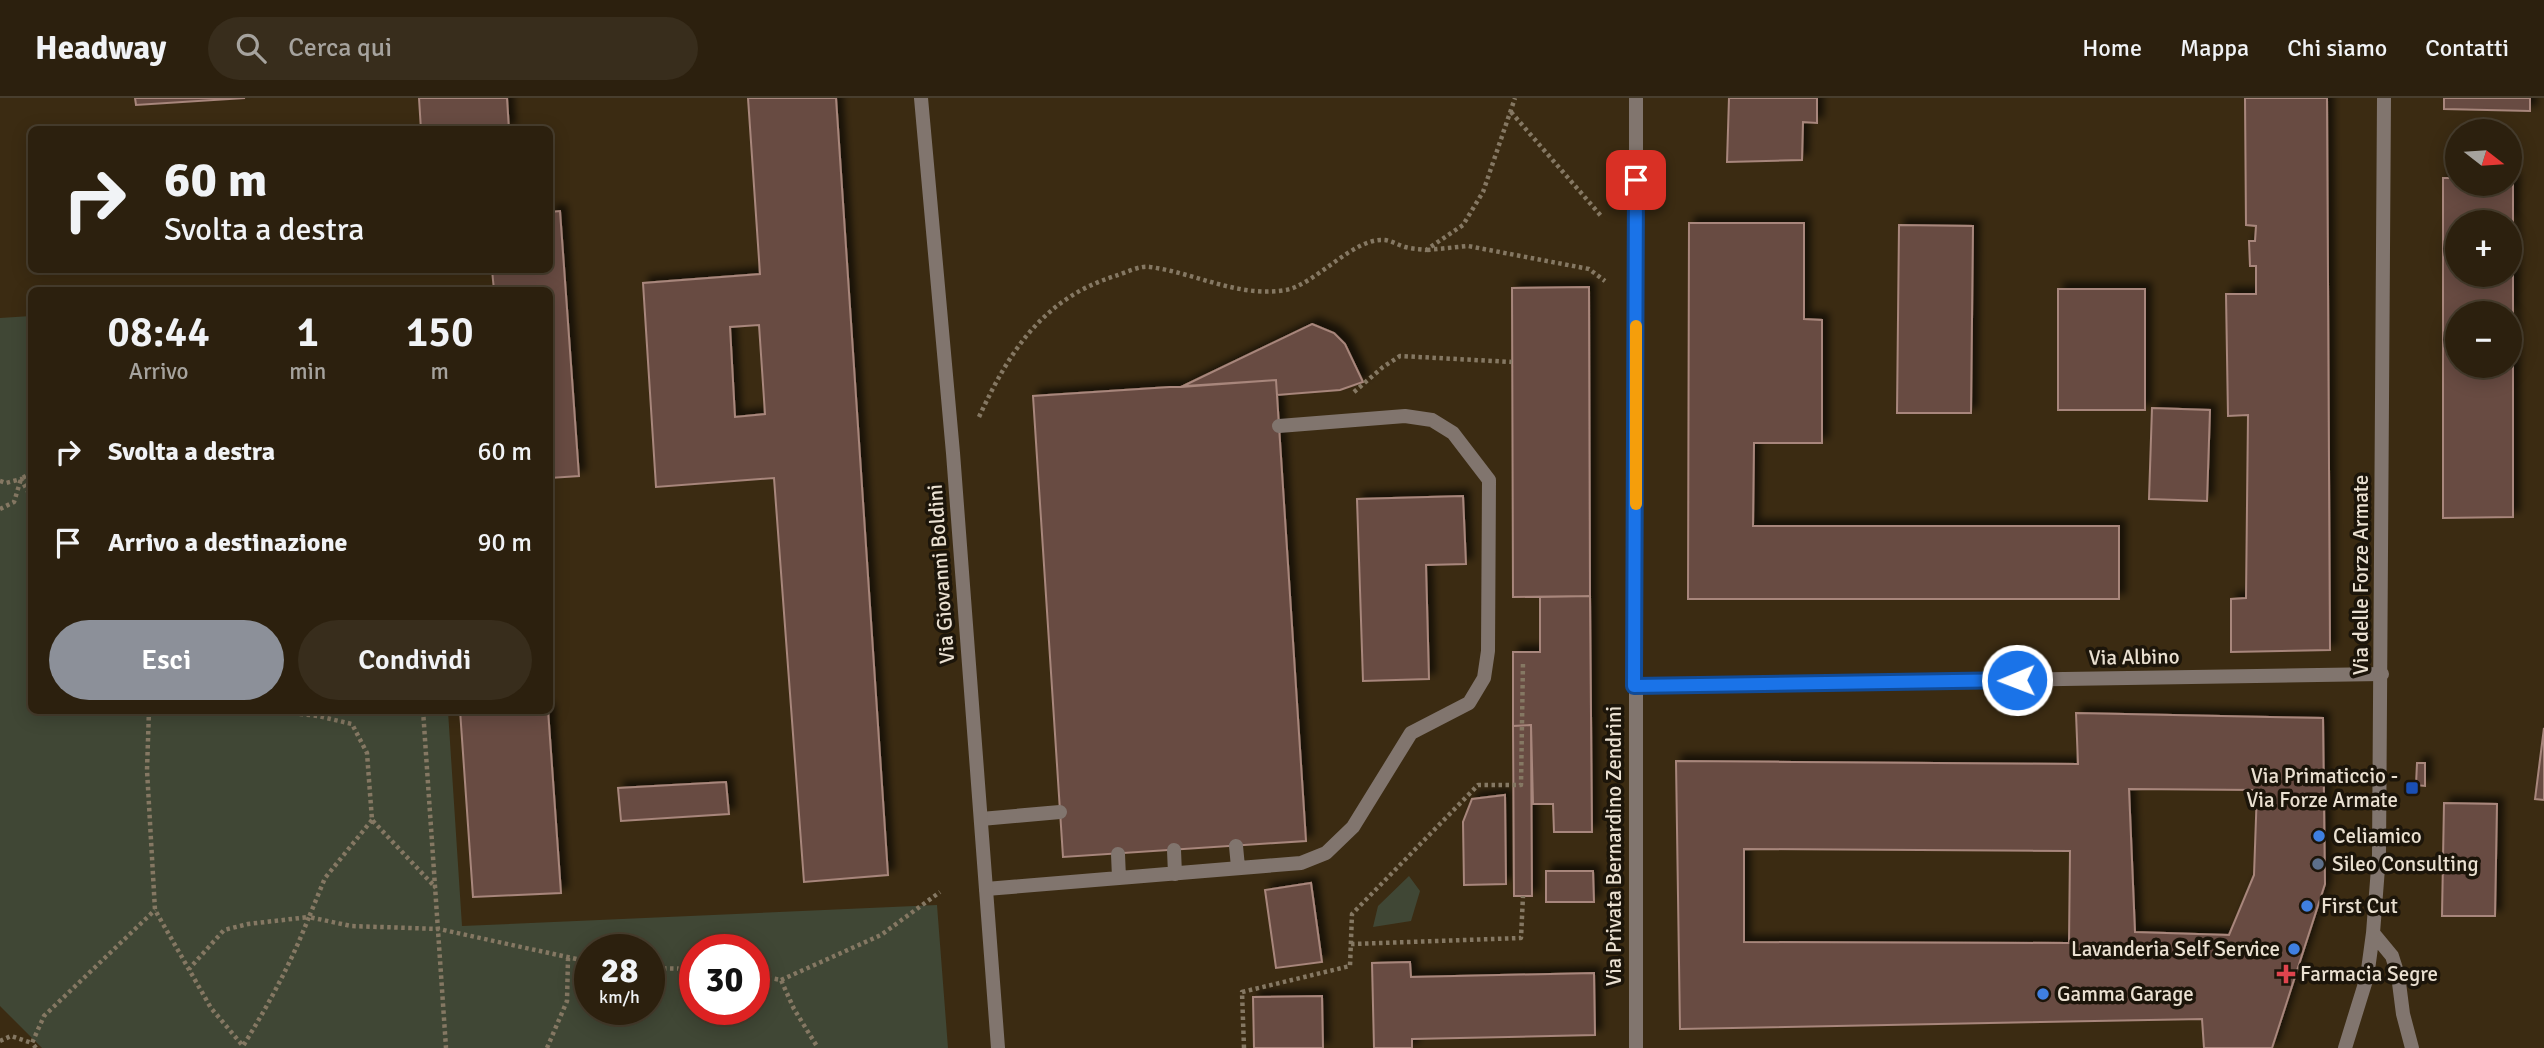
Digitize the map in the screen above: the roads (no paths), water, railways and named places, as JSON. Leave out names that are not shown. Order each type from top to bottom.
[{"type":"street","name":"Via Giovanni Boldini","points":[[921,98],[953,453],[998,1048]]},
{"type":"street","name":"Via Privata Bernardino Zendrini","points":[[1636,98],[1636,1048]]},
{"type":"street","name":"Via delle Forze Armate","points":[[2345,1048],[2367,977],[2379,855],[2384,98]]},
{"type":"street","points":[[986,889],[1301,863],[1326,853],[1353,827],[1411,733],[1469,703],[1484,678],[1488,651],[1489,480],[1453,433],[1432,420],[1405,416],[1279,426]]},
{"type":"street","name":"Via Albino","points":[[1634,686],[2382,674]]},
{"type":"street","points":[[981,819],[1060,812]]},
{"type":"street","points":[[1236,846],[1238,867]]},
{"type":"street","points":[[1174,850],[1175,874]]},
{"type":"street","points":[[1118,854],[1119,878]]},
{"type":"street","points":[[2373,933],[2392,956],[2412,1048]]},
{"type":"place","name":"Via Primaticcio - Via Forze Armate","points":[[2412,788]]},
{"type":"place","name":"Celiamico","points":[[2319,836]]},
{"type":"place","name":"Sileo Consulting","points":[[2318,864]]},
{"type":"place","name":"First Cut","points":[[2307,906]]},
{"type":"place","name":"Lavanderia Self Service","points":[[2294,949]]},
{"type":"place","name":"Farmacia Segre","points":[[2286,974]]},
{"type":"place","name":"Gamma Garage","points":[[2043,994]]}]
